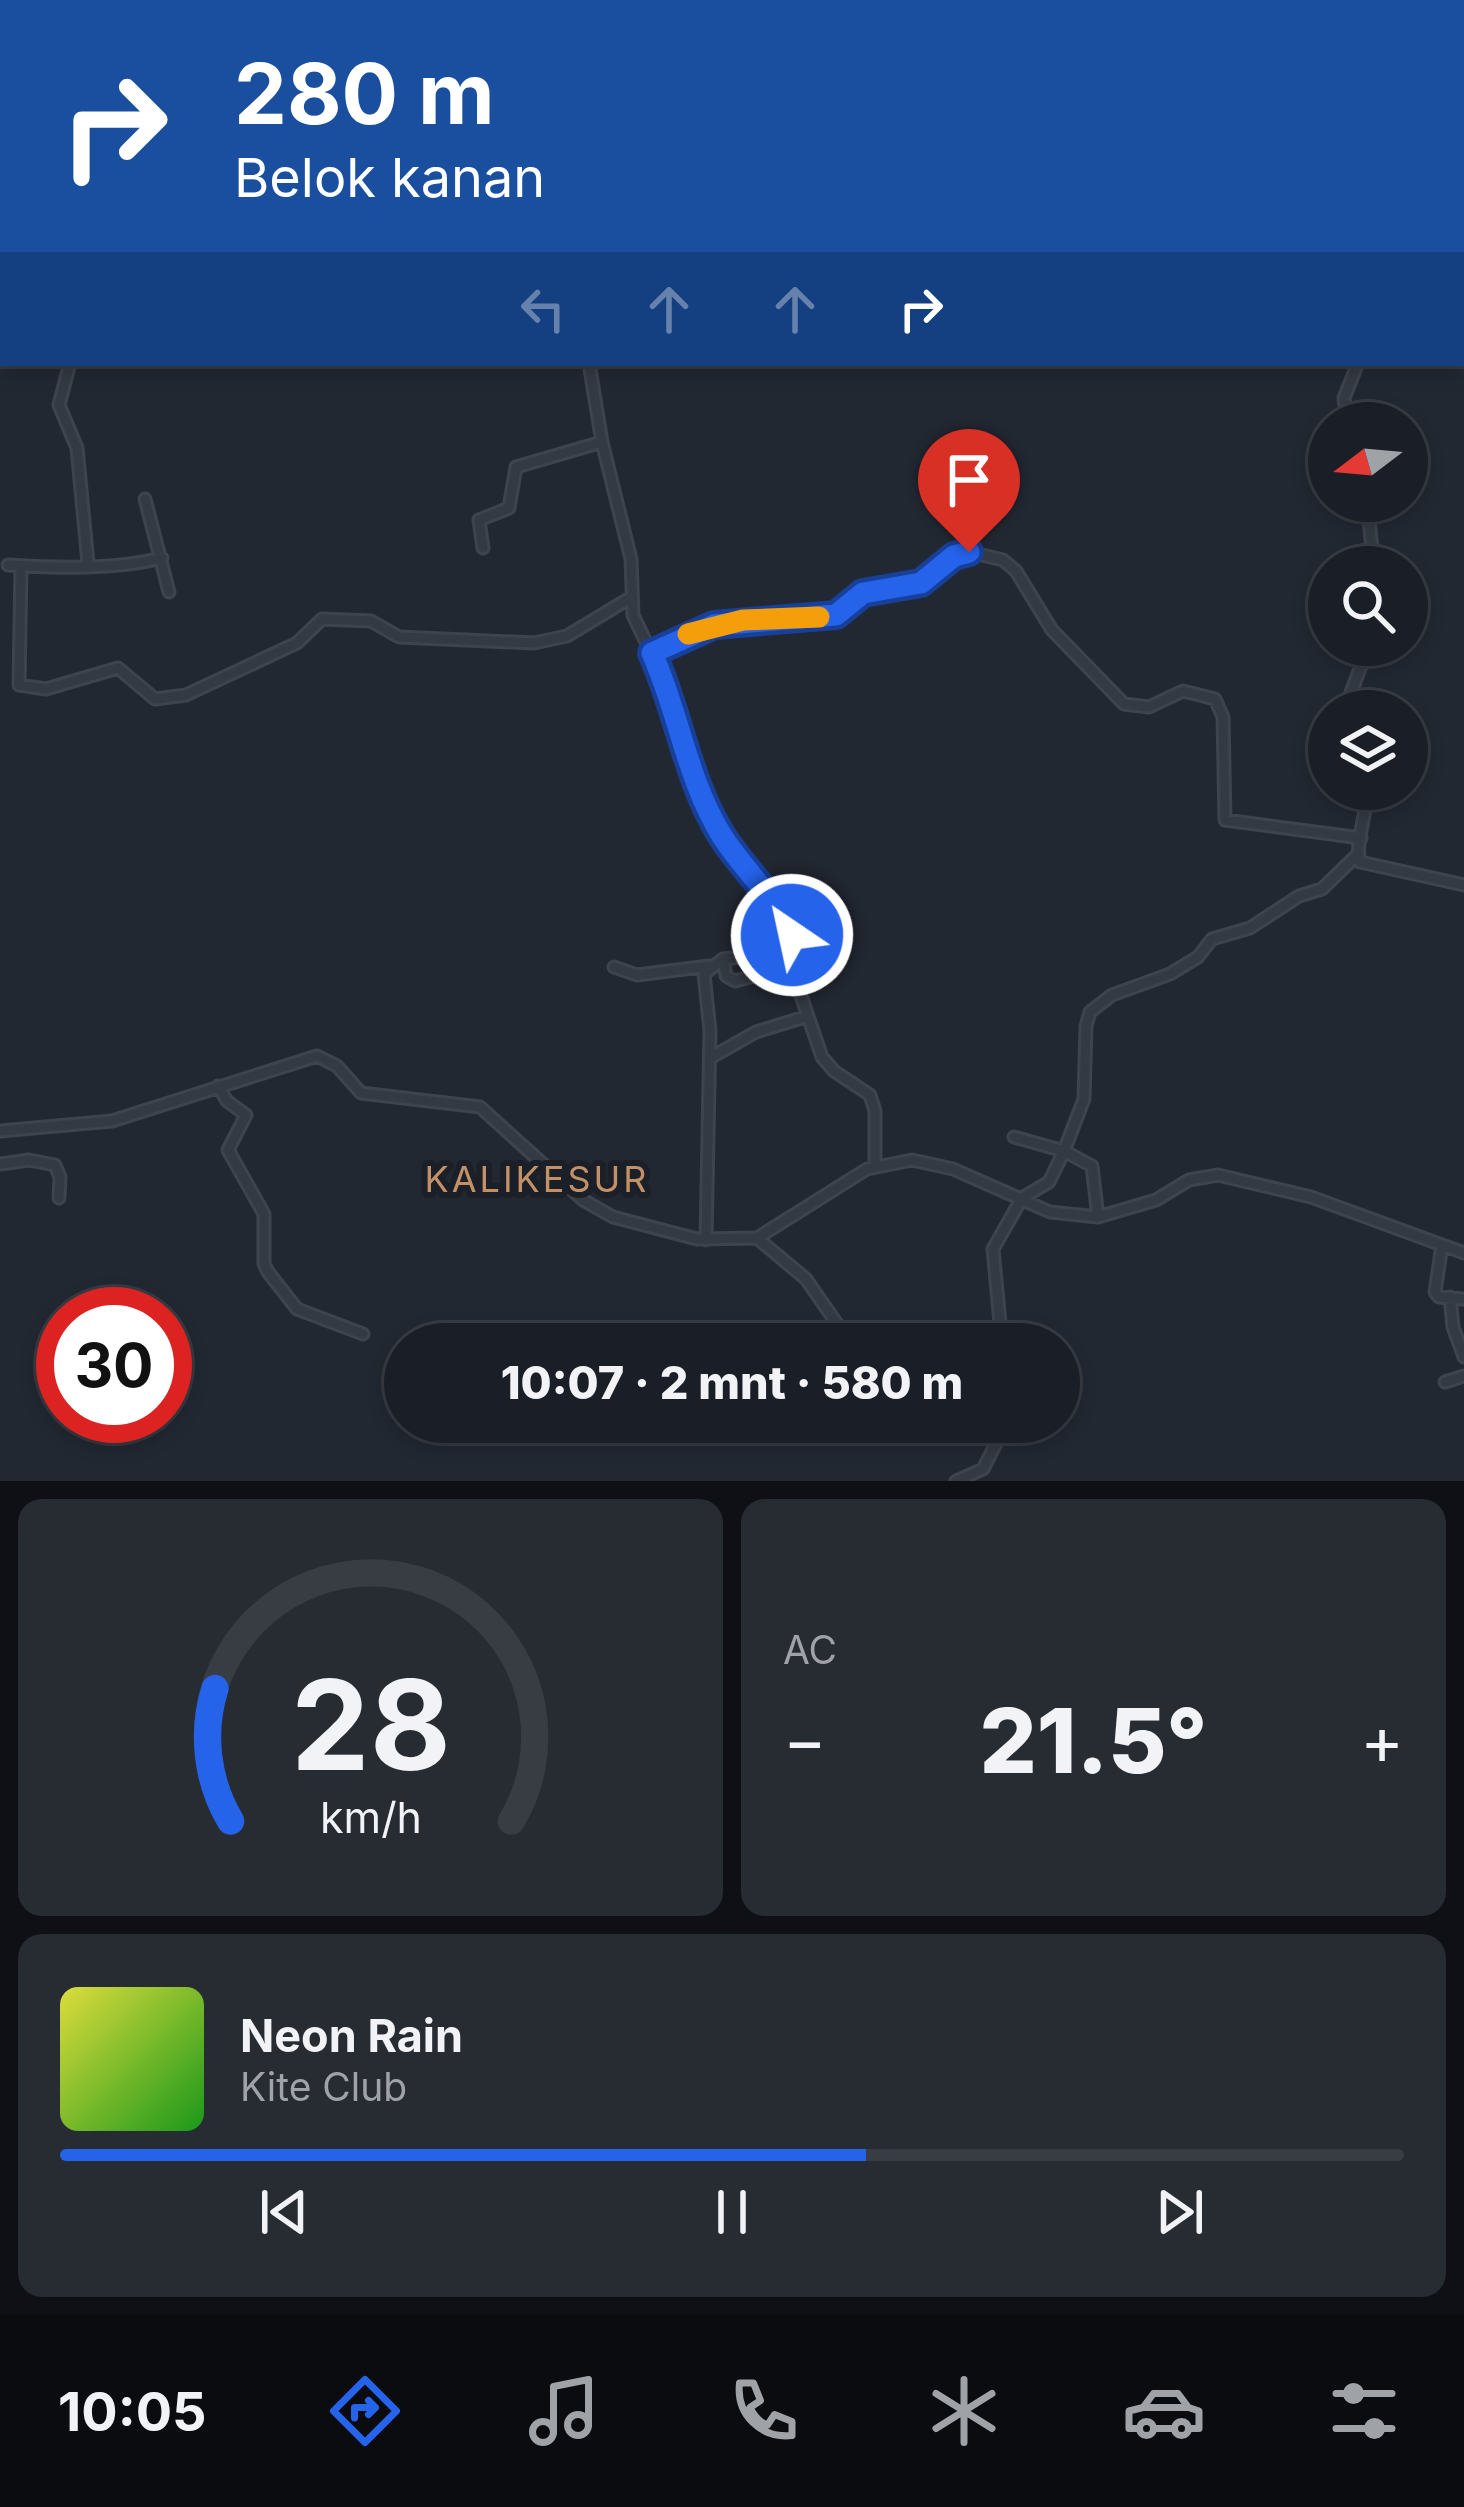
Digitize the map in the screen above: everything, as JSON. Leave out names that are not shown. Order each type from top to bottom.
[{"type":"street","points":[[69,366],[59,405],[77,448],[88,563]]},
{"type":"street","points":[[589,366],[602,442],[631,560],[630,598],[721,835],[787,923],[808,1016],[823,1057],[870,1095],[876,1121],[874,1166]]},
{"type":"street","points":[[1344,402],[1357,366]]},
{"type":"street","points":[[483,548],[479,520],[509,508],[516,467],[602,442]]},
{"type":"street","points":[[145,500],[170,592]]},
{"type":"street","points":[[652,653],[714,625],[836,615],[863,593],[921,583],[954,556],[986,554],[1016,571],[1052,630],[1124,704],[1149,707],[1183,691],[1215,699],[1223,717],[1225,820],[1361,838]]},
{"type":"street","points":[[8,565],[88,563],[104,568],[161,558]]},
{"type":"street","points":[[21,566],[19,686],[46,689],[118,668],[151,696],[163,699],[186,695],[297,643],[322,620],[371,621],[399,638],[535,643],[567,636],[630,598]]},
{"type":"street","points":[[1367,810],[1360,862],[1464,885]]},
{"type":"street","points":[[1000,1323],[993,1249],[1022,1198],[1049,1182],[1064,1151],[1084,1099],[1085,1026],[1090,1012],[1112,995],[1170,974],[1198,957],[1212,939],[1250,928],[1298,896],[1322,889],[1358,855]]},
{"type":"street","points":[[614,967],[637,975],[793,952]]},
{"type":"street","points":[[723,959],[726,976],[735,982],[795,965]]},
{"type":"street","points":[[706,1240],[710,1058],[701,984],[709,966]]},
{"type":"street","points":[[710,1058],[756,1032],[808,1016]]},
{"type":"street","points":[[0,1131],[112,1121],[323,1056],[361,1093],[480,1107],[583,1200],[613,1217],[706,1240],[757,1238],[874,1166],[912,1160],[938,1164],[1050,1212],[1098,1217],[1156,1200],[1190,1180],[1218,1174],[1311,1197],[1464,1253]]},
{"type":"street","points":[[218,1086],[227,1101],[246,1115],[228,1146],[264,1214],[264,1264],[297,1309],[363,1334]]},
{"type":"street","points":[[1014,1137],[1090,1162],[1098,1217]]},
{"type":"street","points":[[938,1164],[942,1150]]},
{"type":"street","points":[[0,1164],[29,1160],[55,1165],[60,1177],[58,1198]]},
{"type":"street","points":[[757,1238],[806,1279],[836,1323]]},
{"type":"street","points":[[1442,1245],[1434,1287],[1439,1297],[1464,1299]]},
{"type":"street","points":[[1450,1297],[1453,1327],[1464,1357]]},
{"type":"street","points":[[1445,1382],[1464,1376]]},
{"type":"street","points":[[956,1481],[983,1469],[996,1443]]},
{"type":"slow traffic","points":[[688,634],[743,620],[819,617]]},
{"type":"district","name":"KALIKESUR","points":[[537,1179]]},
{"type":"route","points":[[792,935],[721,835],[689,766],[667,686],[652,653],[714,625],[836,615],[863,593],[921,583],[954,556],[969,552]]}]
